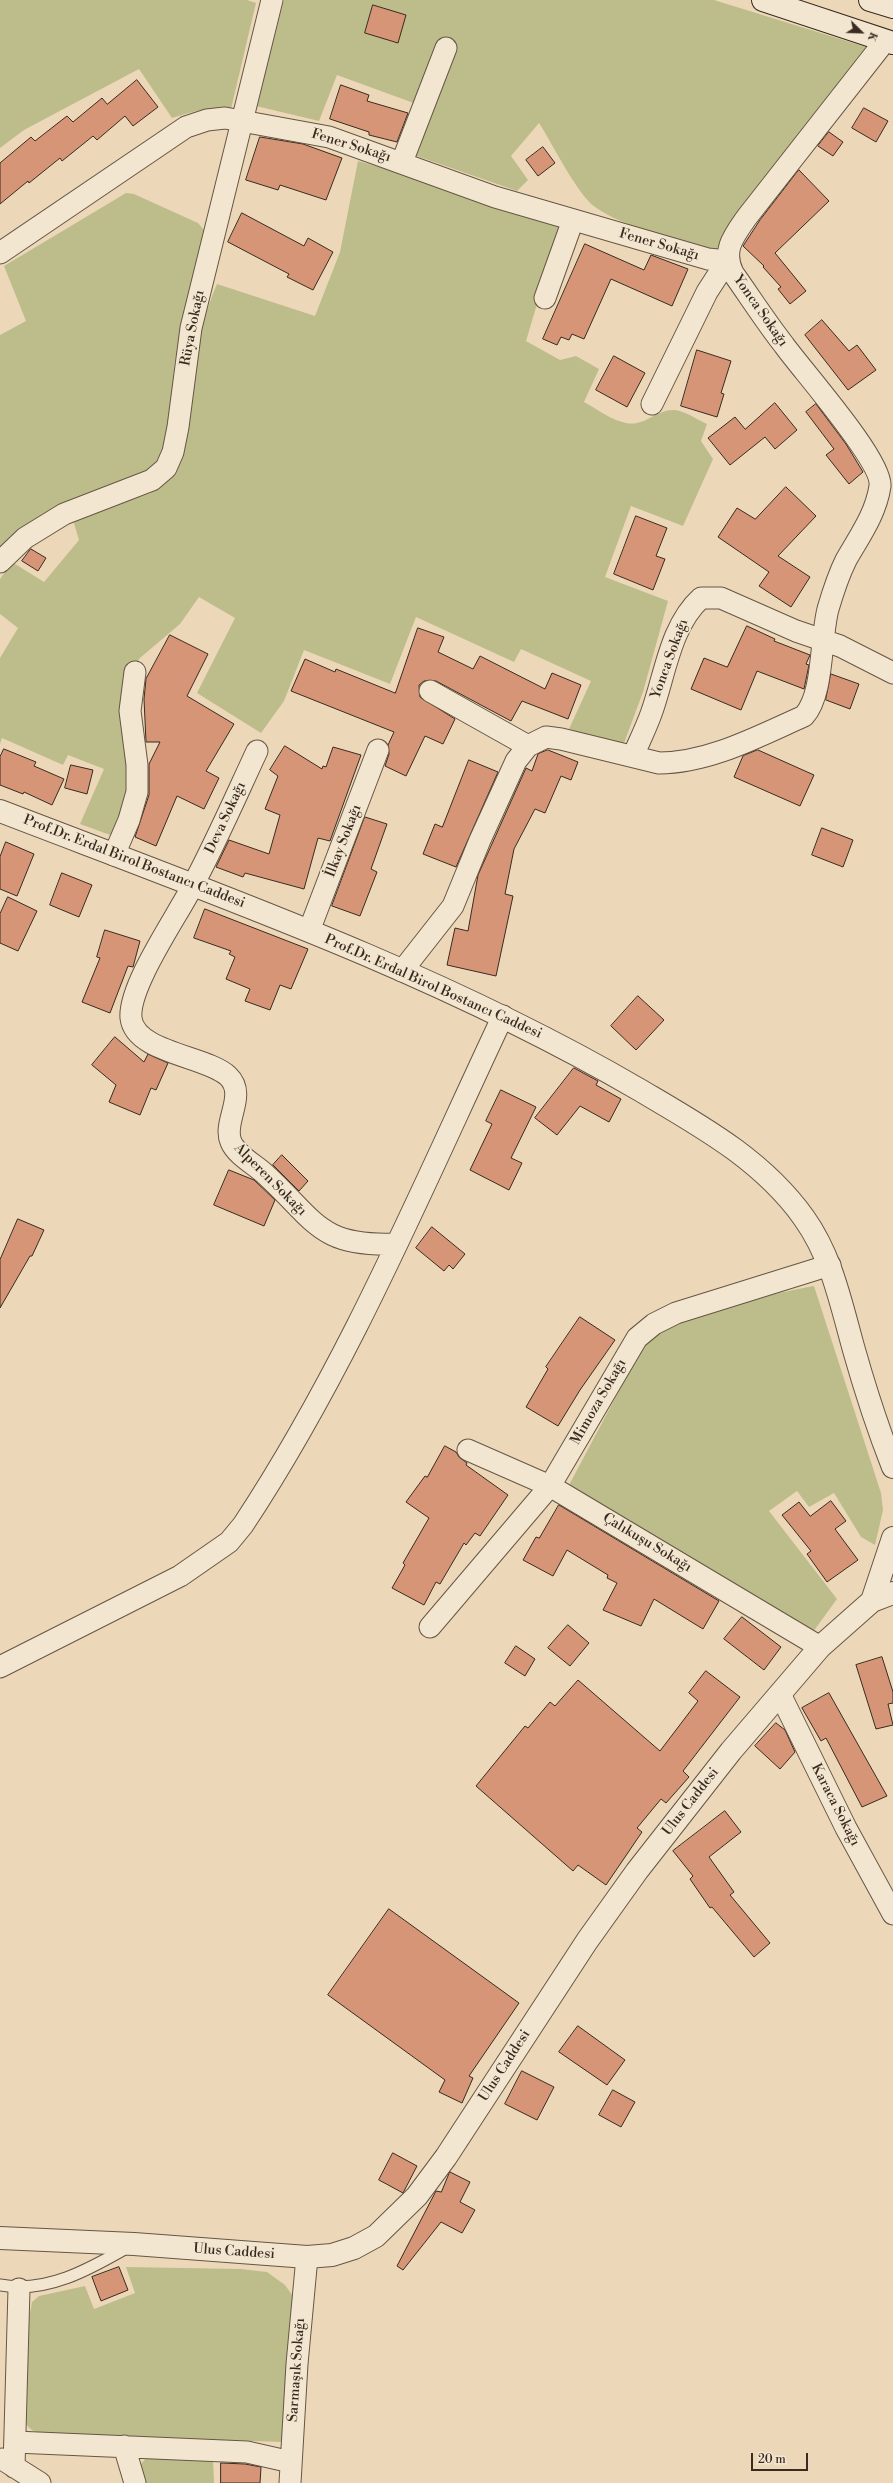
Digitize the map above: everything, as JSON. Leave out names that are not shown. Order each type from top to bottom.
[{"type":"street","name":"Rüya Sokağı","points":[[0,562],[25,538],[64,514],[152,480],[166,468],[172,452],[178,427],[192,328],[272,0]]},
{"type":"street","points":[[763,0],[889,42]]},
{"type":"street","points":[[870,0],[893,7]]},
{"type":"street","name":"Yonca Sokağı","points":[[402,971],[454,906],[499,796],[516,761],[528,746],[546,737],[659,763],[703,758],[804,716],[812,707],[816,693],[822,640],[835,585],[846,560],[862,536],[876,500],[886,486],[851,432],[784,346],[733,274],[727,262],[729,248],[735,234],[747,217],[889,42]]},
{"type":"street","points":[[402,162],[446,48]]},
{"type":"street","name":"Fener Sokağı","points":[[0,253],[186,127],[207,120],[225,118],[243,120],[329,137],[402,162],[495,197],[708,259],[727,262]]},
{"type":"street","points":[[545,298],[573,220]]},
{"type":"street","points":[[652,404],[704,299],[727,262]]},
{"type":"street","name":"Yonca Sokağı","points":[[633,756],[651,715],[677,633],[689,609],[701,598],[721,598],[840,646],[893,673]]},
{"type":"street","points":[[114,854],[129,820],[137,792],[137,765],[130,711],[131,689],[136,672]]},
{"type":"street","points":[[430,691],[528,746]]},
{"type":"street","name":"İlkay Sokağı","points":[[309,931],[378,750]]},
{"type":"street","name":"Deva Sokağı","points":[[194,884],[257,751]]},
{"type":"street","name":"Prof.Dr. Erdal Birol Bostancı Caddesi","points":[[0,811],[194,884],[309,931],[503,1016],[616,1076],[730,1145],[758,1166],[785,1193],[818,1239],[830,1265],[863,1382],[893,1467]]},
{"type":"street","name":"Alperen Sokağı","points":[[194,884],[139,987],[131,1018],[134,1027],[147,1041],[213,1068],[230,1078],[235,1087],[236,1099],[230,1132],[231,1142],[236,1149],[272,1180],[315,1224],[346,1241],[371,1245],[396,1244]]},
{"type":"street","points":[[0,1667],[180,1576],[228,1542],[261,1498],[320,1394],[396,1244],[503,1016]]},
{"type":"street","name":"Mimoza Sokağı","points":[[430,1627],[550,1486],[626,1353],[637,1338],[654,1324],[676,1313],[830,1265]]},
{"type":"street","name":"Çalıkuşu Sokağı","points":[[468,1450],[550,1486],[820,1647]]},
{"type":"street","points":[[872,1601],[893,1538]]},
{"type":"street","name":"Ulus Caddesi","points":[[0,2238],[134,2244],[307,2257],[332,2255],[354,2248],[376,2236],[417,2196],[446,2157],[587,1941],[637,1871],[731,1751],[781,1696],[820,1647],[872,1601],[893,1593]]},
{"type":"street","name":"Karaca Sokağı","points":[[781,1696],[846,1828],[893,1914]]},
{"type":"street","name":"Sarmaşık Sokağı","points":[[290,2483],[307,2257]]},
{"type":"street","points":[[10,2287],[15,2442],[7,2462],[40,2483]]},
{"type":"street","points":[[15,2442],[247,2452],[291,2462]]},
{"type":"street","points":[[124,2446],[136,2483]]},
{"type":"lane","points":[[10,2287],[52,2282],[92,2268],[134,2244]]},
{"type":"green space","points":[[0,0],[247,0],[256,3],[231,109],[208,109],[172,118],[139,69],[24,130],[0,148]]},
{"type":"green space","points":[[284,0],[714,0],[866,47],[716,250],[670,238],[637,227],[621,221],[595,207],[580,191],[539,123],[511,156],[528,180],[517,191],[414,155],[430,109],[337,75],[319,121],[256,106]]},
{"type":"green space","points":[[358,161],[405,174],[560,227],[526,341],[560,360],[576,356],[599,369],[584,402],[620,422],[632,424],[639,423],[661,413],[677,410],[707,424],[701,441],[713,459],[683,526],[631,506],[605,577],[668,601],[643,692],[623,746],[569,729],[591,681],[521,649],[514,662],[416,617],[390,684],[304,650],[284,701],[261,733],[197,693],[235,618],[199,597],[180,624],[140,658],[129,673],[128,793],[113,836],[80,824],[104,769],[68,755],[63,765],[2,738],[0,744],[0,658],[18,628],[0,614],[0,579],[12,562],[44,582],[79,540],[73,520],[151,493],[170,479],[178,461],[192,371],[202,327],[217,284],[315,316],[340,252]]},
{"type":"green space","points":[[126,193],[134,194],[198,223],[204,230],[205,236],[175,360],[168,430],[162,458],[144,473],[0,550],[0,335],[26,321],[4,266]]},
{"type":"green space","points":[[814,1286],[881,1493],[883,1510],[875,1545],[861,1537],[834,1493],[809,1507],[797,1491],[769,1511],[837,1599],[813,1632],[568,1487],[639,1353],[651,1339],[663,1330],[703,1314],[753,1299]]},
{"type":"green space","points":[[126,2267],[241,2269],[267,2272],[285,2285],[293,2296],[282,2442],[45,2434],[30,2428],[24,2419],[29,2319],[32,2302],[39,2296],[85,2286],[94,2309],[135,2293]]},
{"type":"green space","points":[[147,2457],[213,2459],[214,2483],[145,2483],[141,2464]]},
{"type":"building","points":[[373,5],[406,15],[398,43],[365,33]]},
{"type":"building","points":[[137,80],[158,107],[133,126],[125,116],[97,140],[93,136],[62,161],[60,158],[29,183],[28,181],[0,204],[0,163],[31,137],[35,141],[67,116],[73,122],[102,98],[107,104]]},
{"type":"building","points":[[341,85],[369,95],[367,101],[408,113],[397,142],[369,135],[369,132],[330,119]]},
{"type":"building","points":[[864,108],[888,121],[876,142],[852,128]]},
{"type":"building","points":[[829,132],[843,142],[833,156],[818,146]]},
{"type":"building","points":[[260,137],[303,144],[342,158],[326,200],[280,185],[278,190],[246,180]]},
{"type":"building","points":[[543,147],[555,163],[538,176],[526,160]]},
{"type":"building","points":[[799,170],[829,201],[775,253],[806,291],[790,304],[778,289],[781,287],[763,267],[764,266],[743,246],[760,220]]},
{"type":"building","points":[[242,213],[304,246],[308,238],[333,252],[313,290],[287,277],[289,274],[228,242]]},
{"type":"building","points":[[585,244],[644,270],[651,255],[688,269],[672,306],[611,279],[584,339],[572,334],[569,340],[561,337],[557,345],[543,339]]},
{"type":"building","points":[[822,320],[849,351],[857,345],[876,370],[848,390],[805,335]]},
{"type":"building","points":[[697,350],[731,361],[721,393],[724,394],[717,417],[681,406]]},
{"type":"building","points":[[614,356],[645,373],[627,407],[596,390]]},
{"type":"building","points":[[775,403],[797,430],[775,449],[765,437],[730,465],[708,438],[735,417],[745,429]]},
{"type":"building","points":[[816,404],[846,444],[863,472],[849,484],[826,455],[834,449],[806,412]]},
{"type":"building","points":[[786,487],[816,516],[778,556],[810,577],[791,607],[759,586],[769,572],[718,537],[737,508],[755,519]]},
{"type":"building","points":[[636,516],[667,528],[656,556],[665,559],[653,590],[614,574]]},
{"type":"building","points":[[31,549],[46,558],[38,571],[22,561]]},
{"type":"building","points":[[747,626],[775,639],[774,641],[810,655],[806,664],[809,665],[804,689],[757,671],[741,710],[691,689],[704,658],[727,667]]},
{"type":"building","points":[[418,628],[444,637],[438,652],[473,669],[480,656],[545,689],[552,673],[581,685],[568,719],[522,701],[511,721],[436,681],[424,681],[419,685],[420,697],[455,719],[443,744],[425,736],[406,776],[385,766],[389,754],[388,745],[394,732],[291,691],[305,659],[335,672],[336,669],[395,693]]},
{"type":"building","points":[[170,635],[208,654],[187,696],[234,724],[206,771],[219,778],[204,809],[177,796],[156,846],[135,837],[149,795],[149,764],[160,742],[146,742],[144,699],[146,679]]},
{"type":"building","points":[[831,674],[859,684],[850,709],[826,700]]},
{"type":"building","points":[[285,746],[322,769],[323,766],[326,767],[333,747],[361,755],[330,841],[318,838],[304,889],[245,873],[243,877],[216,867],[229,840],[269,854],[280,815],[265,809],[278,776],[270,770]]},
{"type":"building","points":[[4,749],[36,762],[34,766],[64,779],[52,805],[24,792],[23,794],[0,785],[0,757]]},
{"type":"building","points":[[548,750],[578,762],[571,780],[561,776],[545,813],[535,809],[514,849],[505,894],[513,896],[496,976],[447,965],[455,928],[468,931],[478,875],[526,768],[532,771],[538,754]]},
{"type":"building","points":[[758,750],[814,775],[800,806],[734,777],[743,756]]},
{"type":"building","points":[[469,760],[498,772],[456,867],[423,854],[435,824],[442,827]]},
{"type":"building","points":[[71,765],[93,770],[87,794],[65,788]]},
{"type":"building","points":[[365,817],[387,824],[371,869],[377,872],[360,916],[332,906]]},
{"type":"building","points":[[822,828],[853,840],[843,867],[812,855]]},
{"type":"building","points":[[6,842],[34,854],[17,896],[0,889],[0,857]]},
{"type":"building","points":[[62,873],[92,885],[79,917],[50,905]]},
{"type":"building","points":[[8,897],[37,911],[18,951],[0,943],[0,914]]},
{"type":"building","points":[[205,909],[308,949],[291,989],[280,985],[270,1010],[245,1001],[250,989],[226,979],[235,957],[229,954],[231,951],[194,938]]},
{"type":"building","points":[[105,930],[140,941],[133,967],[128,966],[110,1013],[82,1002],[100,958],[97,957]]},
{"type":"building","points":[[638,996],[664,1020],[636,1050],[611,1026]]},
{"type":"building","points":[[115,1037],[144,1062],[148,1054],[168,1063],[156,1090],[151,1088],[140,1115],[109,1102],[116,1085],[92,1065]]},
{"type":"building","points":[[574,1068],[598,1081],[596,1085],[621,1099],[609,1122],[580,1106],[557,1135],[535,1118]]},
{"type":"building","points":[[501,1090],[536,1107],[511,1158],[522,1163],[509,1190],[470,1170],[492,1124],[486,1121]]},
{"type":"building","points":[[282,1155],[308,1181],[299,1191],[273,1165]]},
{"type":"building","points":[[229,1170],[254,1180],[275,1200],[264,1226],[214,1205]]},
{"type":"building","points":[[18,1219],[44,1230],[32,1256],[30,1256],[0,1308],[0,1260]]},
{"type":"building","points":[[432,1227],[465,1254],[453,1269],[449,1265],[444,1271],[416,1248]]},
{"type":"building","points":[[580,1317],[615,1340],[580,1390],[558,1426],[526,1407],[548,1369],[546,1367]]},
{"type":"building","points":[[445,1446],[456,1452],[459,1457],[467,1463],[466,1465],[508,1495],[480,1536],[475,1533],[466,1545],[464,1543],[440,1584],[436,1582],[424,1605],[392,1588],[405,1565],[403,1563],[429,1518],[406,1502],[425,1476],[427,1477]]},
{"type":"building","points":[[831,1501],[846,1521],[835,1529],[858,1560],[827,1582],[807,1554],[811,1551],[782,1515],[799,1502],[810,1516]]},
{"type":"building","points":[[559,1505],[719,1601],[703,1629],[654,1599],[641,1626],[603,1610],[617,1583],[607,1578],[608,1575],[567,1550],[553,1576],[523,1560],[536,1537],[539,1538]]},
{"type":"building","points":[[742,1617],[781,1647],[764,1670],[724,1639]]},
{"type":"building","points":[[568,1625],[589,1643],[570,1666],[548,1648]]},
{"type":"building","points":[[516,1646],[535,1659],[525,1676],[505,1663]]},
{"type":"building","points":[[882,1657],[893,1692],[893,1703],[888,1704],[893,1725],[876,1729],[856,1665]]},
{"type":"building","points":[[706,1671],[740,1697],[683,1771],[689,1777],[666,1803],[661,1799],[637,1828],[642,1832],[606,1885],[578,1865],[573,1871],[476,1786],[525,1726],[528,1728],[550,1702],[555,1706],[578,1680],[660,1751],[698,1701],[689,1693]]},
{"type":"building","points":[[829,1693],[887,1796],[862,1807],[826,1738],[821,1741],[802,1708]]},
{"type":"building","points":[[776,1723],[785,1730],[795,1752],[780,1769],[755,1746]]},
{"type":"building","points":[[725,1811],[741,1832],[709,1857],[734,1892],[730,1895],[770,1943],[754,1957],[712,1907],[710,1908],[690,1879],[693,1876],[673,1851]]},
{"type":"building","points":[[389,1909],[519,2003],[469,2076],[473,2078],[462,2103],[439,2092],[445,2080],[328,1995]]},
{"type":"building","points":[[578,2026],[625,2060],[607,2085],[559,2052]]},
{"type":"building","points":[[522,2071],[554,2087],[537,2120],[505,2104]]},
{"type":"building","points":[[613,2090],[635,2102],[621,2127],[599,2115]]},
{"type":"building","points":[[393,2153],[417,2166],[403,2193],[379,2180]]},
{"type":"building","points":[[450,2172],[470,2182],[460,2202],[475,2210],[462,2233],[441,2222],[403,2270],[397,2266],[436,2191],[441,2192]]},
{"type":"building","points":[[119,2267],[128,2290],[101,2301],[92,2277]]},
{"type":"building","points":[[221,2463],[245,2464],[261,2467],[260,2483],[221,2483]]}]
